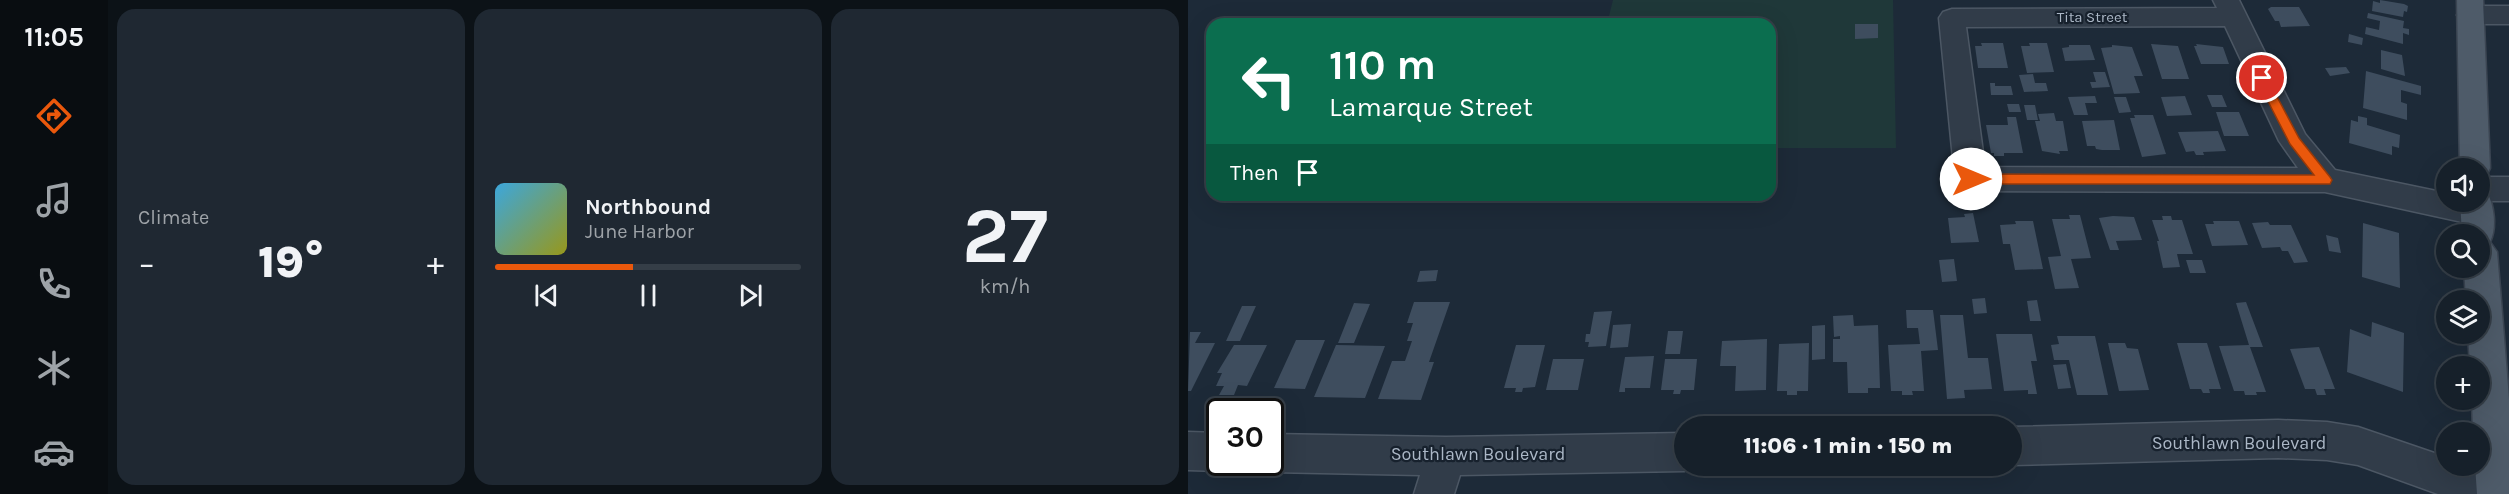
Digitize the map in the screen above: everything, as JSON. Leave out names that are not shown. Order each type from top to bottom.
[{"type":"main road","points":[[2470,7],[2475,158]]},
{"type":"main road","points":[[2483,278],[2501,441],[2496,494]]},
{"type":"street","points":[[2470,7],[2509,15]]},
{"type":"street","points":[[2229,9],[2294,141],[2325,180],[2436,201]]},
{"type":"street","name":"Tita Street","points":[[2229,9],[1952,18],[1971,179],[2325,180]]},
{"type":"street","points":[[2490,201],[2509,189]]},
{"type":"street","name":"Southlawn Boulevard","points":[[2022,446],[2278,439],[2327,441],[2358,446],[2496,494]]},
{"type":"street","points":[[1188,452],[1206,452]]},
{"type":"street","name":"Southlawn Boulevard","points":[[1284,453],[1446,456],[1674,452]]},
{"type":"street","points":[[1434,494],[1446,456]]},
{"type":"green space","points":[[1613,0],[1893,0],[1896,148],[1776,148],[1776,18],[1608,18]]},
{"type":"building","points":[[2380,0],[2404,4],[2408,6],[2407,12],[2404,11],[2403,17],[2372,11],[2373,1],[2380,3]]},
{"type":"building","points":[[2271,7],[2299,7],[2310,26],[2281,27],[2279,21],[2275,21],[2268,9]]},
{"type":"building","points":[[2368,13],[2404,21],[2403,28],[2409,29],[2409,35],[2403,33],[2403,44],[2365,34],[2366,27],[2379,30],[2380,21],[2367,18]]},
{"type":"building","points":[[1855,24],[1878,24],[1878,38],[1855,39]]},
{"type":"building","points":[[2349,34],[2363,38],[2362,45],[2348,42]]},
{"type":"building","points":[[1981,43],[2003,43],[2008,68],[1978,68],[1975,46],[1982,46]]},
{"type":"building","points":[[2029,43],[2047,43],[2054,72],[2027,73],[2021,46],[2030,46]]},
{"type":"building","points":[[2151,44],[2178,46],[2189,79],[2162,79]]},
{"type":"building","points":[[2196,44],[2223,47],[2229,64],[2201,64],[2194,46],[2197,46]]},
{"type":"building","points":[[2069,45],[2090,45],[2095,60],[2065,61],[2062,48],[2069,47]]},
{"type":"building","points":[[2112,45],[2132,47],[2143,76],[2134,76],[2140,93],[2114,94],[2101,48],[2112,47]]},
{"type":"building","points":[[2381,50],[2402,55],[2405,76],[2381,69]]},
{"type":"building","points":[[2346,67],[2350,73],[2330,76],[2325,68]]},
{"type":"building","points":[[2366,71],[2421,86],[2421,95],[2401,90],[2401,102],[2407,104],[2407,120],[2363,108]]},
{"type":"building","points":[[2093,72],[2105,72],[2110,87],[2092,88],[2090,82],[2096,82]]},
{"type":"building","points":[[2033,74],[2035,83],[2046,83],[2048,91],[2024,92],[2019,75]]},
{"type":"building","points":[[1990,83],[1995,83],[1995,86],[2011,86],[2013,95],[1991,95]]},
{"type":"building","points":[[2207,95],[2222,95],[2227,107],[2212,107]]},
{"type":"building","points":[[2095,96],[2097,103],[2085,103],[2088,115],[2074,115],[2068,97]]},
{"type":"building","points":[[2185,96],[2192,115],[2167,116],[2161,97]]},
{"type":"building","points":[[2114,97],[2126,97],[2131,112],[2119,113]]},
{"type":"building","points":[[2007,104],[2019,104],[2021,112],[2009,112]]},
{"type":"building","points":[[2024,105],[2035,105],[2038,120],[2027,120]]},
{"type":"building","points":[[2216,112],[2239,112],[2249,136],[2224,136]]},
{"type":"building","points":[[2054,113],[2056,121],[2063,121],[2068,151],[2059,151],[2060,154],[2042,151],[2035,121],[2040,121],[2038,114]]},
{"type":"building","points":[[2134,115],[2153,115],[2166,154],[2142,157],[2130,118],[2135,118]]},
{"type":"building","points":[[2358,116],[2367,118],[2367,125],[2400,135],[2399,148],[2392,146],[2392,155],[2349,143],[2351,120],[2358,122]]},
{"type":"building","points":[[2007,117],[2016,117],[2023,153],[2004,153],[2004,156],[1994,156],[1994,153],[1991,153],[1986,125],[2008,125]]},
{"type":"building","points":[[2114,120],[2120,150],[2102,150],[2096,149],[2095,146],[2087,146],[2082,121]]},
{"type":"building","points":[[2218,131],[2226,151],[2203,152],[2204,155],[2196,155],[2194,151],[2186,152],[2178,132]]},
{"type":"building","points":[[1973,213],[1979,242],[1951,243],[1948,218],[1965,217],[1964,214]]},
{"type":"building","points":[[2069,215],[2080,215],[2091,258],[2071,259],[2079,288],[2055,289],[2048,257],[2061,256],[2052,219],[2070,219]]},
{"type":"building","points":[[2162,216],[2171,216],[2172,220],[2182,220],[2193,254],[2177,254],[2180,267],[2163,268],[2157,241],[2159,241],[2152,220],[2163,220]]},
{"type":"building","points":[[2134,217],[2142,240],[2116,241],[2119,250],[2110,250],[2099,218]]},
{"type":"building","points":[[2015,221],[2033,221],[2043,269],[2015,270],[2010,244],[2003,244],[2000,225],[2016,224]]},
{"type":"building","points":[[2213,221],[2239,221],[2248,245],[2212,246],[2205,224],[2214,224]]},
{"type":"building","points":[[2268,222],[2270,225],[2291,225],[2308,262],[2294,263],[2288,251],[2282,251],[2280,247],[2262,248],[2252,223]]},
{"type":"building","points":[[2363,223],[2399,233],[2400,288],[2362,277]]},
{"type":"building","points":[[2326,235],[2338,238],[2341,253],[2329,251]]},
{"type":"building","points":[[1954,259],[1957,281],[1942,282],[1939,260]]},
{"type":"building","points":[[2186,260],[2202,260],[2206,273],[2190,273]]},
{"type":"building","points":[[1438,270],[1436,281],[1417,282],[1420,271]]},
{"type":"building","points":[[1985,298],[1987,313],[1974,314],[1972,299]]},
{"type":"building","points":[[2037,300],[2041,321],[2030,321],[2027,301]]},
{"type":"building","points":[[1414,302],[1450,302],[1429,362],[1434,362],[1421,400],[1378,399],[1392,361],[1405,361],[1412,341],[1407,341],[1413,323],[1407,323]]},
{"type":"building","points":[[2246,302],[2263,347],[2250,347],[2266,392],[2256,392],[2257,395],[2245,395],[2244,391],[2234,391],[2219,346],[2249,345],[2236,303]]},
{"type":"building","points":[[1354,303],[1370,304],[1354,343],[1338,343]]},
{"type":"building","points":[[1242,306],[1256,306],[1240,341],[1226,341]]},
{"type":"building","points":[[1906,310],[1933,310],[1938,350],[1921,351],[1924,391],[1912,391],[1913,395],[1902,395],[1902,391],[1891,391],[1888,345],[1920,344],[1918,328],[1907,328]]},
{"type":"building","points":[[1612,311],[1606,346],[1588,347],[1589,342],[1585,342],[1586,334],[1590,334],[1594,312]]},
{"type":"building","points":[[1853,315],[1854,326],[1878,325],[1880,388],[1868,388],[1868,393],[1848,393],[1847,362],[1833,362],[1833,339],[1840,339],[1840,336],[1834,337],[1833,316]]},
{"type":"building","points":[[1940,315],[1963,315],[1968,358],[1988,358],[1992,389],[1964,390],[1965,398],[1947,399]]},
{"type":"building","points":[[2372,322],[2404,333],[2403,392],[2347,372],[2350,329],[2371,337]]},
{"type":"building","points":[[1631,324],[1628,347],[1610,348],[1613,325]]},
{"type":"building","points":[[1825,325],[1825,359],[1812,360],[1812,326]]},
{"type":"building","points":[[1668,331],[1683,331],[1680,354],[1665,354]]},
{"type":"building","points":[[1190,332],[1201,332],[1195,343],[1215,343],[1191,391],[1188,391]]},
{"type":"building","points":[[1996,334],[2032,334],[2037,361],[2031,361],[2037,394],[2028,394],[2028,390],[2004,391]]},
{"type":"building","points":[[2057,336],[2095,336],[2108,395],[2077,395],[2069,360],[2054,360],[2051,345],[2059,344]]},
{"type":"building","points":[[1767,339],[1766,390],[1735,391],[1736,366],[1720,366],[1722,341]]},
{"type":"building","points":[[1296,340],[1325,340],[1305,389],[1274,388]]},
{"type":"building","points":[[1809,343],[1808,391],[1797,391],[1797,395],[1787,395],[1787,391],[1777,391],[1779,344]]},
{"type":"building","points":[[2108,343],[2125,343],[2127,348],[2138,349],[2149,390],[2119,391]]},
{"type":"building","points":[[2177,343],[2207,343],[2221,389],[2209,389],[2210,393],[2203,393],[2201,389],[2190,389]]},
{"type":"building","points":[[1234,345],[1267,345],[1247,386],[1238,385],[1234,395],[1219,395],[1224,386],[1216,386],[1222,373],[1217,373]]},
{"type":"building","points":[[1336,345],[1385,346],[1365,398],[1314,397]]},
{"type":"building","points":[[1516,345],[1545,345],[1535,387],[1523,388],[1522,392],[1515,392],[1516,388],[1504,388]]},
{"type":"building","points":[[2319,347],[2335,389],[2324,389],[2326,395],[2317,395],[2315,389],[2305,389],[2290,349]]},
{"type":"building","points":[[1654,356],[1650,388],[1625,388],[1625,392],[1619,392],[1625,357]]},
{"type":"building","points":[[1553,359],[1584,359],[1578,390],[1546,390]]},
{"type":"building","points":[[1665,359],[1697,359],[1694,390],[1681,390],[1680,394],[1673,394],[1674,390],[1661,390]]},
{"type":"building","points":[[2066,364],[2071,388],[2058,389],[2053,365]]},
{"type":"route","points":[[1971,179],[2325,180],[2294,141],[2262,78]]}]
